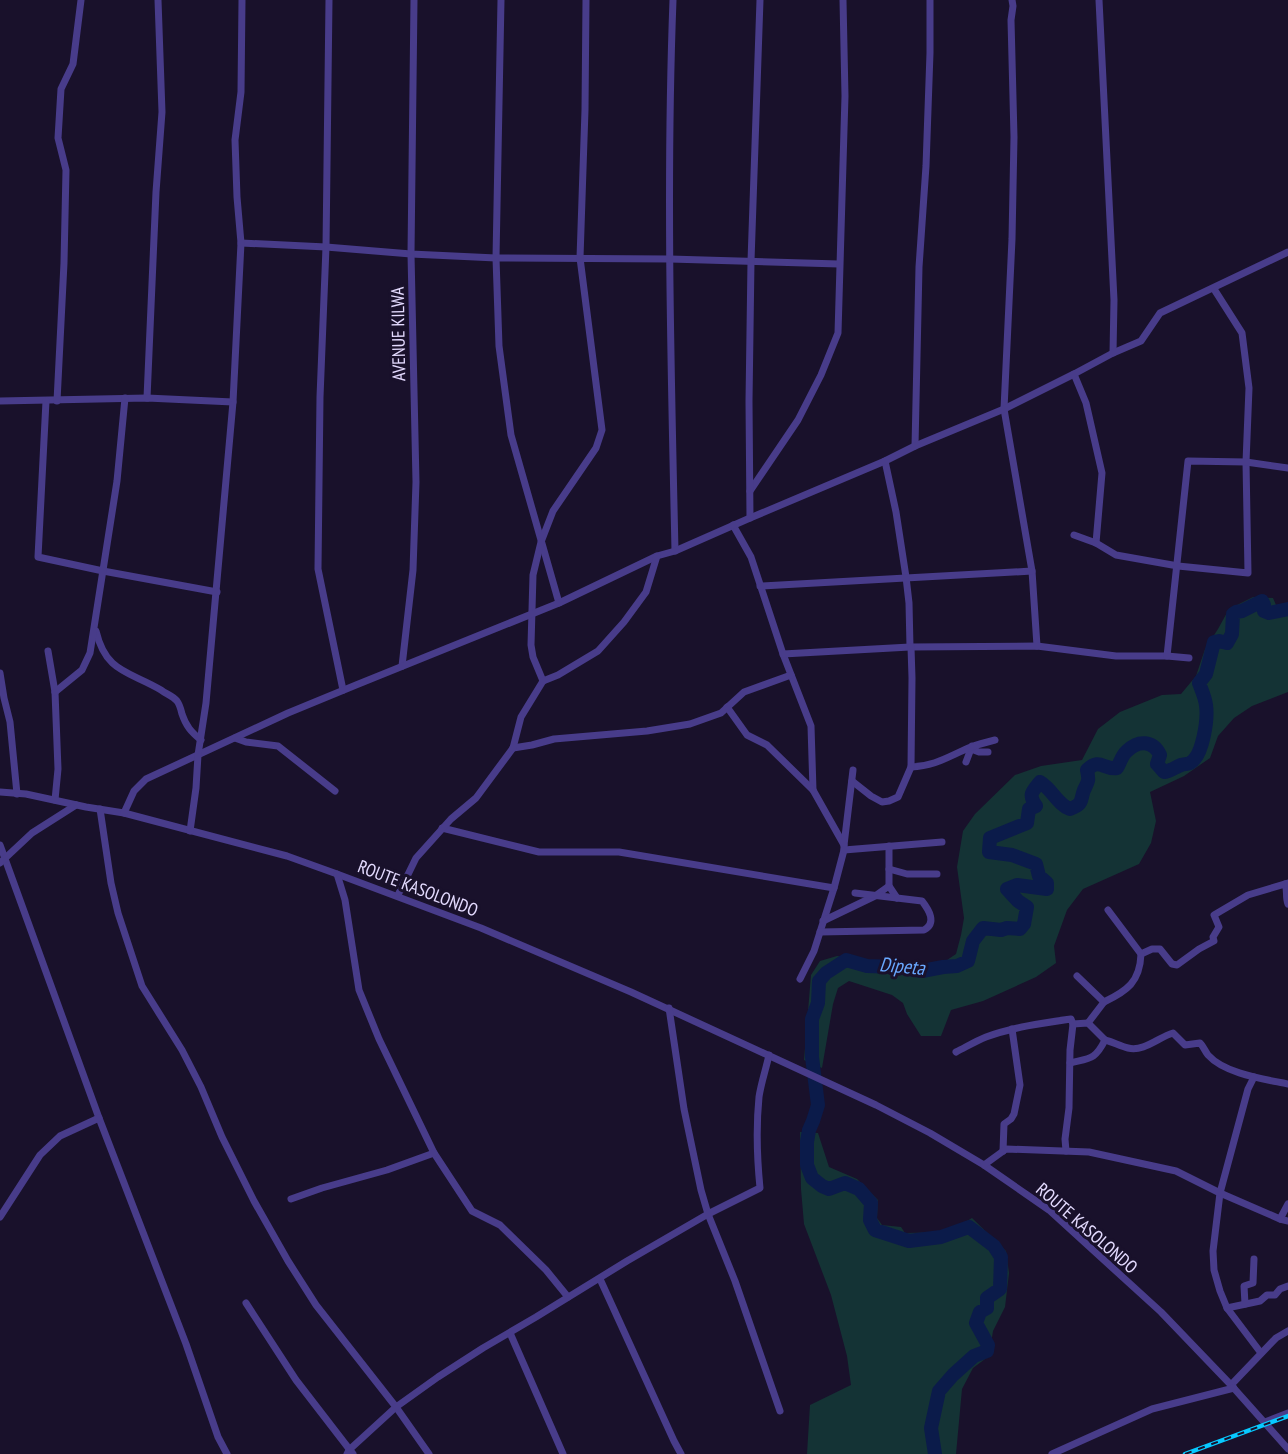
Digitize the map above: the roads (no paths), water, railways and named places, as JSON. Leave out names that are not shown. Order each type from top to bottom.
[{"type":"street","points":[[57,401],[66,170],[58,138],[61,89],[73,64],[81,0]]},
{"type":"street","points":[[147,398],[155,203],[162,112],[158,0]]},
{"type":"street","points":[[190,831],[206,703],[233,402],[241,243],[235,140],[241,92],[242,0]]},
{"type":"street","points":[[329,0],[318,570],[343,690]]},
{"type":"street","name":"AVENUE KILWA","points":[[402,666],[413,570],[416,482],[411,254],[414,0]]},
{"type":"street","points":[[501,0],[496,258],[500,346],[511,435],[559,603]]},
{"type":"street","points":[[543,681],[533,657],[531,645],[533,575],[541,542],[553,511],[596,448],[602,430],[580,258],[586,0]]},
{"type":"street","points":[[673,0],[670,259],[675,551]]},
{"type":"street","points":[[750,518],[751,261],[760,0]]},
{"type":"street","points":[[750,491],[798,420],[821,375],[838,333],[845,96],[843,0]]},
{"type":"street","points":[[915,446],[919,267],[926,166],[930,0]]},
{"type":"street","points":[[1012,0],[1014,137],[1004,409],[1032,571],[1037,646]]},
{"type":"street","points":[[1099,0],[1114,300],[1113,353]]},
{"type":"street","points":[[241,243],[496,258],[670,259],[839,264]]},
{"type":"street","points":[[124,813],[134,791],[146,779],[288,713],[559,603],[657,556],[675,551],[1004,409],[1141,341],[1160,313],[1288,252]]},
{"type":"street","points":[[1074,535],[1096,543],[1116,555],[1178,566],[1248,573],[1246,462],[1249,388],[1242,333],[1214,289]]},
{"type":"street","points":[[1074,374],[1086,403],[1102,473],[1096,543]]},
{"type":"street","points":[[56,692],[82,670],[90,653],[117,481],[125,398]]},
{"type":"street","points":[[0,401],[147,398],[233,402]]},
{"type":"street","points":[[46,401],[38,557],[217,592]]},
{"type":"street","points":[[852,781],[882,802],[889,801],[898,797],[911,767],[912,678],[909,603],[896,512],[885,461]]},
{"type":"street","points":[[1167,656],[1188,461],[1246,462],[1288,468]]},
{"type":"street","points":[[733,525],[751,557],[783,654],[811,726],[813,790]]},
{"type":"street","points":[[398,896],[416,858],[451,819],[476,798],[513,748],[521,717],[543,681],[558,675],[598,651],[624,622],[646,592],[657,556]]},
{"type":"street","points":[[760,585],[1032,571]]},
{"type":"street","points":[[95,628],[102,651],[109,662],[177,700],[186,726],[201,740]]},
{"type":"street","points":[[783,654],[910,647],[1037,646],[1116,656],[1189,658]]},
{"type":"street","points":[[48,651],[56,692],[58,769],[56,800]]},
{"type":"street","points":[[0,673],[10,722],[17,794]]},
{"type":"street","points":[[513,748],[554,739],[647,731],[690,724],[721,713],[744,692],[791,675]]},
{"type":"street","points":[[727,707],[747,735],[767,746],[813,790],[844,847]]},
{"type":"street","points":[[235,738],[246,742],[278,746],[334,790]]},
{"type":"street","points":[[911,767],[925,767],[995,740]]},
{"type":"street","points":[[972,748],[979,752],[988,752]]},
{"type":"street","points":[[966,762],[972,748]]},
{"type":"street","points":[[800,979],[814,951],[834,888],[844,847],[854,770]]},
{"type":"street","name":"ROUTE KASOLONDO","points":[[0,792],[26,794],[124,813],[287,856],[481,928],[669,1008],[876,1105],[984,1165],[1049,1210],[1161,1312],[1288,1449]]},
{"type":"street","points":[[3,861],[32,834],[76,805]]},
{"type":"street","points":[[100,809],[118,913],[142,986],[192,1068],[222,1137],[254,1201],[288,1261],[316,1305],[396,1407],[429,1454]]},
{"type":"street","points":[[442,828],[539,852],[619,852],[834,888]]},
{"type":"street","points":[[844,847],[942,842]]},
{"type":"street","points":[[0,845],[3,861],[186,1344],[218,1437],[227,1454]]},
{"type":"street","points":[[890,846],[889,886],[897,898]]},
{"type":"street","points":[[889,869],[907,874],[937,874]]},
{"type":"street","points":[[337,874],[345,900],[359,990],[379,1039],[434,1153],[472,1211],[500,1225],[546,1270],[568,1297]]},
{"type":"street","points":[[1141,954],[1152,949],[1160,949],[1172,964],[1177,965],[1214,941],[1213,937],[1219,927],[1214,915],[1248,895],[1287,884],[1288,904]]},
{"type":"street","points":[[823,921],[874,896],[889,886]]},
{"type":"street","points":[[820,932],[924,930],[928,928],[931,921],[930,911],[922,902],[855,893]]},
{"type":"street","points":[[1089,1023],[1104,1002],[1121,993],[1135,980],[1141,966],[1141,954],[1108,910]]},
{"type":"street","points":[[1077,976],[1104,1002]]},
{"type":"street","points":[[669,1008],[684,1109],[701,1190],[780,1411]]},
{"type":"street","points":[[956,1052],[985,1038],[1012,1029],[1071,1019],[1073,1024],[1066,1151]]},
{"type":"street","points":[[1073,1024],[1089,1023]]},
{"type":"street","points":[[1089,1023],[1105,1040],[1134,1049],[1173,1033],[1185,1045],[1200,1043],[1208,1056],[1223,1066],[1245,1075],[1288,1084]]},
{"type":"street","points":[[1003,1151],[1004,1124],[1014,1114],[1020,1085],[1012,1029]]},
{"type":"street","points":[[1070,1063],[1094,1057],[1105,1040]]},
{"type":"street","points":[[246,1303],[296,1380],[350,1452],[396,1407],[438,1377],[627,1261],[708,1214],[760,1188],[757,1132],[759,1095],[769,1055]]},
{"type":"street","points":[[1254,1077],[1248,1089],[1220,1193],[1213,1251],[1214,1270],[1227,1308],[1261,1353]]},
{"type":"street","points":[[0,1217],[40,1155],[60,1136],[99,1118]]},
{"type":"street","points":[[984,1165],[1006,1149],[1089,1152],[1176,1171],[1220,1193],[1284,1220],[1288,1204]]},
{"type":"street","points":[[291,1199],[434,1153]]},
{"type":"street","points":[[1245,1305],[1244,1286],[1253,1283],[1254,1258]]},
{"type":"street","points":[[600,1279],[681,1454]]},
{"type":"street","points":[[1227,1308],[1260,1302],[1267,1295],[1275,1295],[1280,1288],[1288,1286]]},
{"type":"street","points":[[1052,1454],[1152,1409],[1232,1386],[1276,1338],[1288,1331]]},
{"type":"street","points":[[510,1333],[563,1454]]},
{"type":"street","points":[[1265,1422],[1288,1413]]},
{"type":"waterway","name":"Dipeta","points":[[935,1454],[931,1428],[939,1391],[974,1356],[987,1351],[988,1345],[976,1323],[980,1312],[987,1308],[987,1298],[1000,1289],[1001,1257],[994,1246],[969,1227],[941,1237],[909,1241],[875,1230],[870,1220],[871,1203],[859,1189],[845,1183],[829,1189],[812,1178],[807,1165],[807,1142],[818,1105],[812,1057],[812,1019],[818,1003],[819,981],[826,973],[846,960],[867,966],[922,971],[957,966],[968,961],[973,941],[983,928],[1020,929],[1024,924],[1027,907],[1007,889],[1017,885],[1047,889],[1047,883],[1039,876],[1036,864],[1012,855],[989,852],[990,838],[1027,823],[1029,809],[1036,806],[1032,793],[1040,782],[1065,807],[1070,809],[1081,801],[1088,780],[1087,770],[1091,766],[1099,764],[1117,768],[1125,753],[1140,743],[1149,744],[1157,750],[1160,755],[1157,764],[1164,772],[1190,763],[1195,759],[1204,737],[1206,705],[1199,683],[1206,674],[1214,642],[1227,643],[1232,634],[1233,614],[1236,612],[1262,601],[1264,611],[1269,613],[1288,609]]},
{"type":"railway","points":[[1185,1454],[1288,1416]]}]
